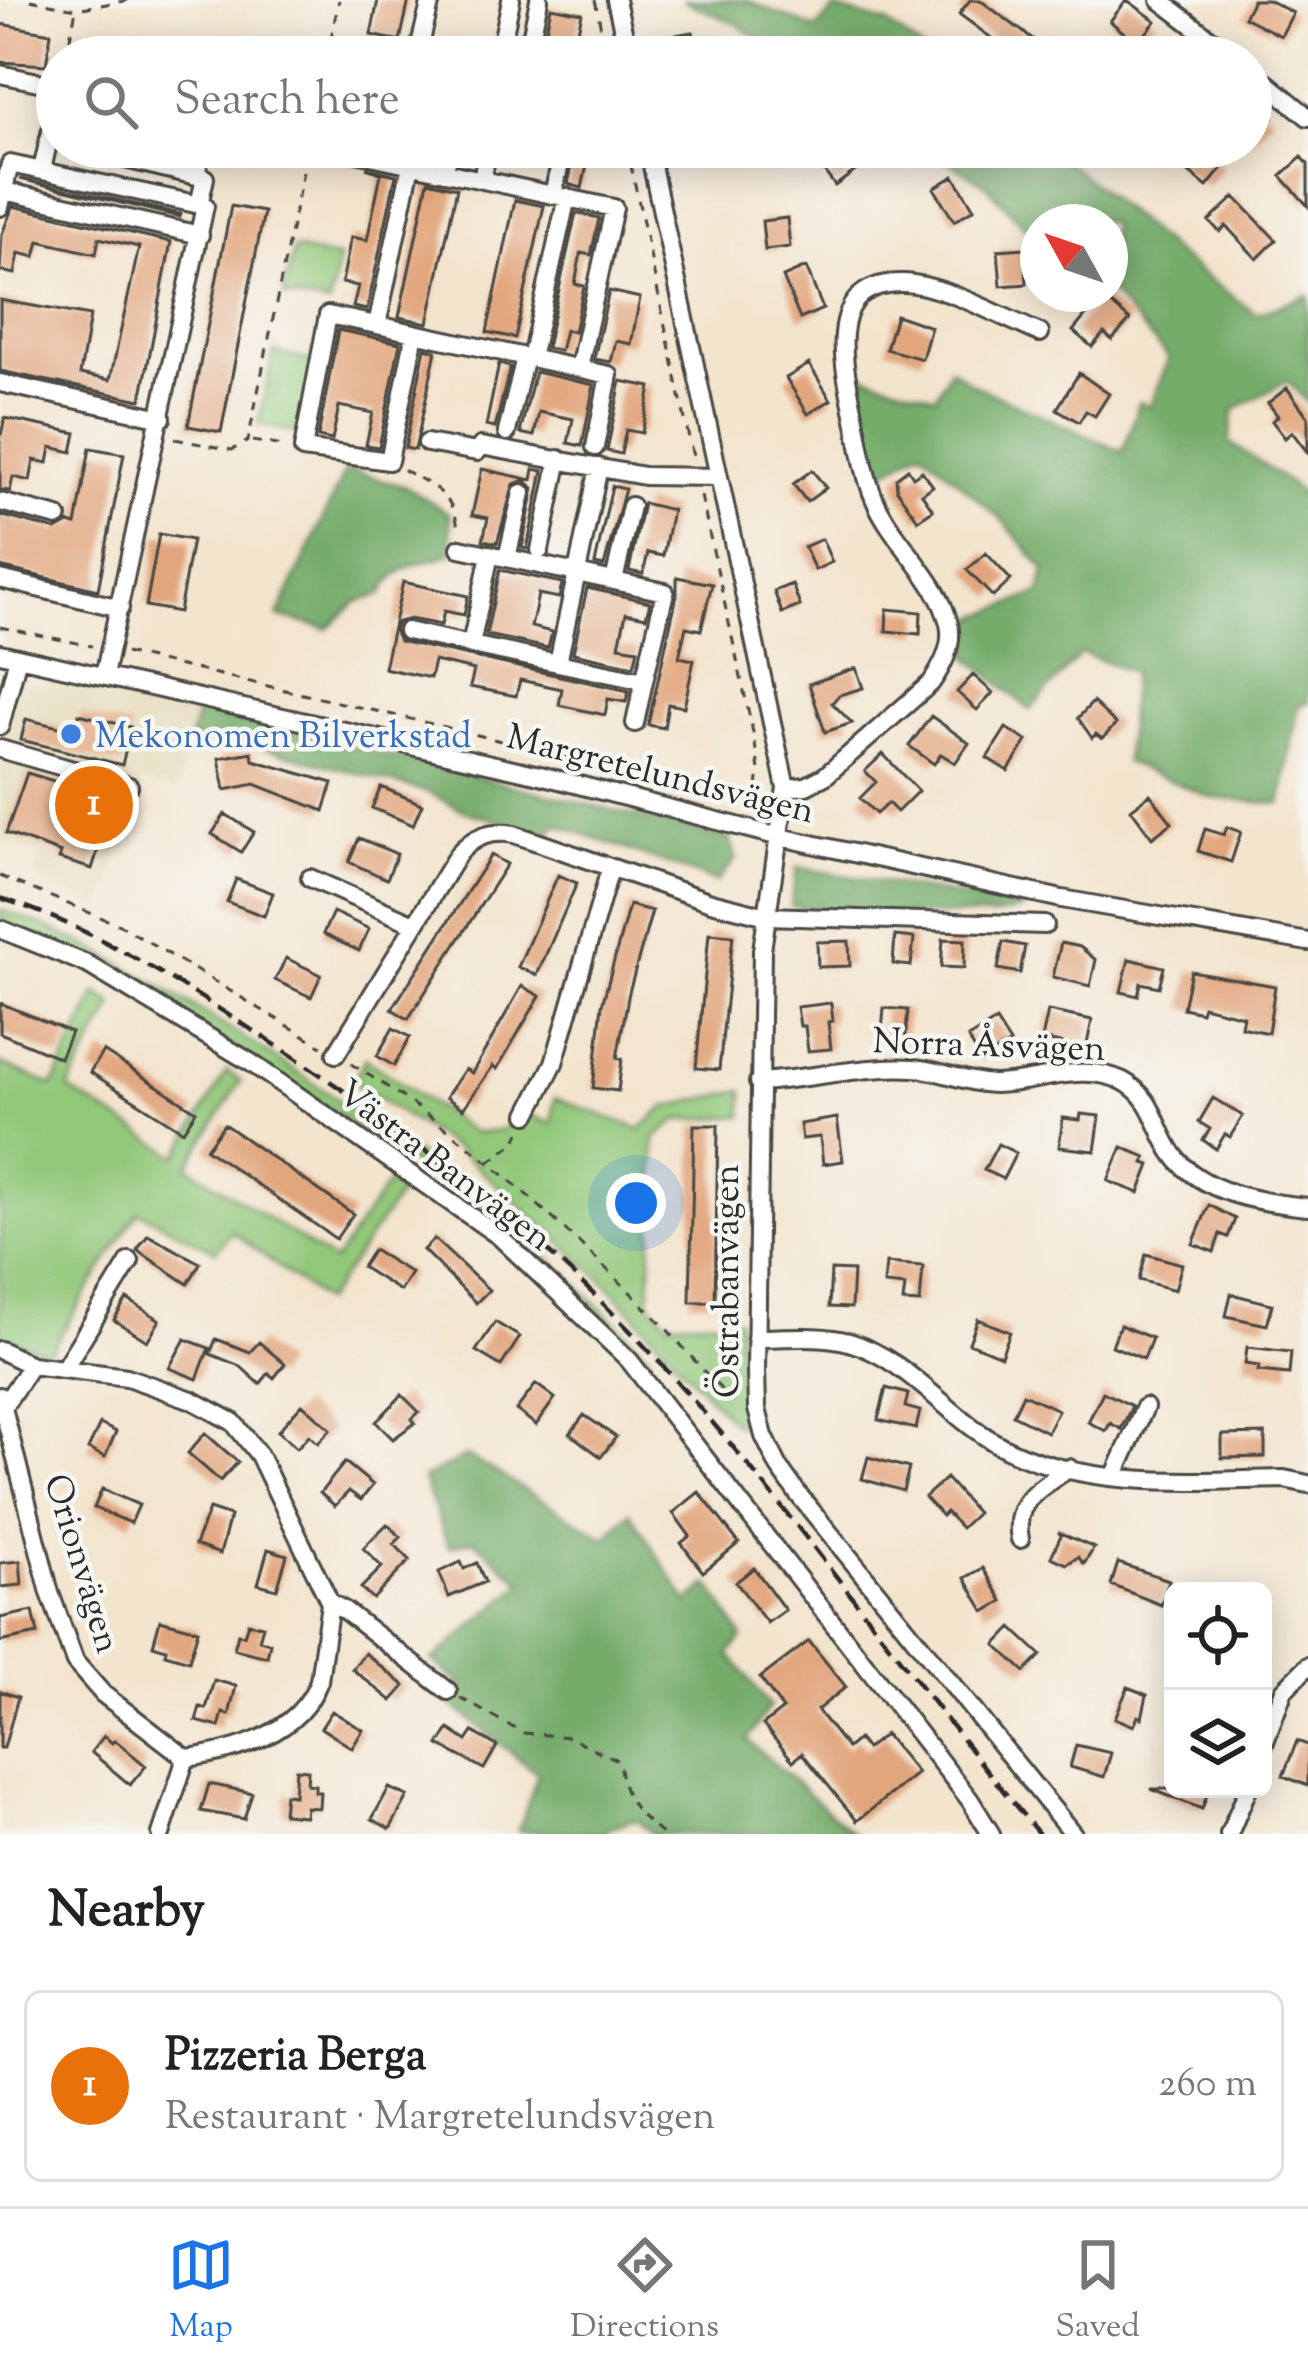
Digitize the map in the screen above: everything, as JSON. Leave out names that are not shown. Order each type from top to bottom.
[{"type":"street","points":[[422,36],[430,0]]},
{"type":"street","points":[[503,36],[511,0]]},
{"type":"street","points":[[531,36],[539,0]]},
{"type":"street","points":[[616,0],[624,36]]},
{"type":"street","points":[[1160,0],[1207,36]]},
{"type":"street","points":[[0,74],[36,82]]},
{"type":"street","points":[[1272,87],[1308,117]]},
{"type":"street","points":[[104,676],[160,426],[200,235],[206,206],[5,163],[2,199],[200,235]]},
{"type":"street","points":[[169,168],[205,178],[199,205]]},
{"type":"street","points":[[196,176],[198,168]]},
{"type":"street","points":[[377,325],[409,168]]},
{"type":"street","points":[[425,168],[614,208],[579,368]]},
{"type":"street","points":[[444,172],[445,168]]},
{"type":"street","points":[[482,180],[484,168]]},
{"type":"street","points":[[507,432],[528,357],[562,168]]},
{"type":"street","points":[[653,168],[786,788],[806,786],[825,776],[931,682],[949,649],[949,624],[943,608],[874,497],[841,350],[844,321],[874,289],[903,283],[939,292],[1040,333]]},
{"type":"street","points":[[415,333],[389,461],[303,449],[328,315],[377,325],[415,333],[528,357],[609,375],[595,447]]},
{"type":"street","points":[[1,390],[160,426]]},
{"type":"street","points":[[427,443],[477,452],[481,446],[670,479],[719,477]]},
{"type":"street","points":[[540,550],[559,459]]},
{"type":"street","points":[[558,663],[599,467]]},
{"type":"street","points":[[471,645],[522,493]]},
{"type":"street","points":[[0,502],[58,517]]},
{"type":"street","points":[[614,581],[632,506]]},
{"type":"street","points":[[460,548],[665,592],[635,723]]},
{"type":"street","points":[[0,579],[120,608]]},
{"type":"street","points":[[407,631],[644,681]]},
{"type":"street","points":[[0,726],[9,655]]},
{"type":"street","name":"Margretelundsvägen","points":[[9,655],[540,775],[776,836],[1062,899],[1308,942]]},
{"type":"street","points":[[0,748],[129,786]]},
{"type":"street","name":"Östrabanvägen","points":[[786,788],[766,916],[758,1082],[757,1409],[771,1452],[797,1494],[1073,1834]]},
{"type":"street","points":[[335,1054],[458,854],[487,833],[514,834],[766,916],[1045,925]]},
{"type":"street","points":[[527,1114],[554,1063],[610,869]]},
{"type":"street","points":[[310,878],[414,923]]},
{"type":"street","name":"Västra Banvägen","points":[[0,929],[87,964],[250,1062],[500,1237],[629,1360],[970,1800],[991,1834]]},
{"type":"street","name":"Norra Åsvägen","points":[[758,1082],[912,1068],[998,1084],[1081,1071],[1100,1074],[1121,1080],[1146,1100],[1176,1159],[1194,1174],[1265,1203],[1308,1208]]},
{"type":"street","points":[[64,1368],[130,1261]]},
{"type":"street","points":[[756,1338],[848,1342],[908,1374],[988,1438],[1029,1458],[1114,1477],[1283,1479],[1308,1484]]},
{"type":"street","points":[[0,1350],[31,1365],[127,1376],[192,1400],[233,1422],[259,1455],[330,1604],[314,1693],[266,1738],[186,1758],[161,1834]]},
{"type":"street","name":"Orionvägen","points":[[31,1365],[2,1400],[50,1593],[75,1663],[103,1694],[186,1758]]},
{"type":"street","points":[[1114,1477],[1145,1407]]},
{"type":"street","points":[[1020,1539],[1017,1524],[1027,1498],[1069,1468]]},
{"type":"street","points":[[330,1604],[448,1691]]},
{"type":"street","points":[[1272,1724],[1285,1690],[1308,1666]]},
{"type":"street","points":[[1229,1834],[1245,1798]]},
{"type":"path","points":[[30,0],[76,9],[131,0]]},
{"type":"path","points":[[331,36],[339,0]]},
{"type":"path","points":[[595,0],[603,36]]},
{"type":"path","points":[[70,36],[76,9]]},
{"type":"path","points":[[248,441],[304,168]]},
{"type":"path","points":[[160,426],[232,450],[248,441],[303,449]]},
{"type":"path","points":[[385,461],[440,489],[456,512],[460,548]]},
{"type":"path","points":[[0,627],[458,730],[781,813]]},
{"type":"path","points":[[0,876],[122,926],[370,1075],[547,1213],[664,1326],[725,1394],[742,1408],[757,1409]]},
{"type":"path","points":[[488,1163],[516,1142],[527,1114]]},
{"type":"path","points":[[448,1691],[523,1733],[569,1737],[619,1760],[622,1791],[662,1834]]},
{"type":"shaded area","points":[[0,671],[37,685],[58,677],[198,709],[177,791],[142,781],[102,908],[36,878],[42,854],[0,841]]},
{"type":"green space","points":[[682,0],[745,0],[816,29],[835,9],[887,23],[904,36],[755,36]]},
{"type":"green space","points":[[959,168],[1074,168],[1117,204],[1020,204],[1020,222],[985,184]]},
{"type":"green space","points":[[1128,214],[1256,314],[1308,295],[1308,404],[1288,381],[1235,409],[1229,442],[1292,485],[1308,502],[1308,703],[1299,704],[1281,804],[1212,798],[1125,762],[1132,672],[1081,653],[1030,710],[967,656],[975,618],[1040,593],[1045,570],[1004,522],[922,449],[878,476],[862,402],[864,375],[936,396],[950,368],[972,384],[1123,452],[1139,402],[1150,406],[1169,358],[1127,312]]},
{"type":"green space","points":[[294,249],[339,259],[329,305],[283,296]]},
{"type":"green space","points":[[274,352],[316,362],[300,434],[258,424]]},
{"type":"green space","points":[[346,469],[409,488],[450,514],[451,554],[401,571],[382,595],[358,601],[327,629],[278,616]]},
{"type":"green space","points":[[198,709],[730,839],[736,859],[717,882],[556,824],[550,835],[467,812],[427,792],[253,745],[190,739]]},
{"type":"green space","points":[[797,867],[1026,908],[993,916],[818,912],[791,906]]},
{"type":"green space","points":[[0,910],[60,933],[145,977],[344,1104],[531,1243],[650,1356],[645,1360],[469,1204],[312,1097],[108,972],[0,920]]},
{"type":"green space","points":[[97,993],[114,1005],[68,1089],[178,1156],[227,1071],[241,1081],[188,1166],[334,1262],[388,1183],[401,1192],[324,1302],[232,1231],[216,1251],[138,1211],[49,1353],[0,1335],[0,1063],[53,1086]]},
{"type":"green space","points":[[365,1058],[473,1133],[501,1131],[520,1111],[552,1124],[555,1098],[640,1129],[666,1107],[744,1090],[743,1116],[678,1120],[655,1138],[650,1302],[667,1321],[738,1319],[742,1389],[753,1429],[733,1423],[605,1282],[459,1151],[353,1082]]},
{"type":"green space","points":[[467,1456],[606,1538],[630,1512],[688,1603],[709,1584],[743,1638],[729,1654],[770,1706],[747,1740],[854,1834],[652,1834],[636,1819],[608,1828],[606,1834],[518,1831],[538,1774],[448,1702],[461,1685],[432,1661],[523,1583],[474,1540],[449,1547],[423,1479]]},
{"type":"building","points":[[378,0],[409,0],[401,36],[371,35]]},
{"type":"building","points":[[970,0],[980,0],[1029,36],[989,36],[959,14]]},
{"type":"building","points":[[1127,0],[1156,21],[1144,36],[1128,36],[1110,21]]},
{"type":"building","points":[[1253,0],[1268,0],[1293,13],[1281,36],[1244,17]]},
{"type":"building","points":[[551,7],[582,13],[577,36],[545,36]]},
{"type":"building","points":[[0,24],[51,33],[36,36],[36,64],[0,62]]},
{"type":"building","points":[[1302,157],[1308,164],[1308,206],[1281,176]]},
{"type":"building","points":[[366,168],[396,175],[367,310],[353,307],[358,286],[342,283],[351,237],[367,240],[376,198],[381,173]]},
{"type":"building","points":[[571,168],[586,168],[582,188],[568,184]]},
{"type":"building","points":[[822,168],[857,168],[858,169],[835,186]]},
{"type":"building","points":[[1184,168],[1222,168],[1207,187]]},
{"type":"building","points":[[954,176],[974,209],[954,221],[934,188]]},
{"type":"building","points":[[20,179],[181,214],[180,217]]},
{"type":"building","points":[[428,181],[457,188],[428,323],[399,317]]},
{"type":"building","points":[[1235,197],[1276,240],[1257,259],[1226,226],[1220,232],[1209,221]]},
{"type":"building","points":[[515,200],[544,206],[515,338],[487,332]]},
{"type":"building","points":[[13,206],[171,242],[141,400],[0,371],[0,300],[90,316],[80,374],[110,380],[139,247],[99,238],[96,254],[39,241],[35,257],[19,253],[15,274],[0,271],[2,234]]},
{"type":"building","points":[[231,206],[264,212],[221,432],[188,426]]},
{"type":"building","points":[[576,213],[599,218],[591,255],[581,253],[575,284],[584,286],[574,332],[565,330],[560,351],[546,348]]},
{"type":"building","points":[[787,218],[790,247],[765,250],[762,221]]},
{"type":"building","points":[[1020,248],[1020,285],[1001,286],[998,250]]},
{"type":"building","points":[[806,267],[823,309],[800,319],[783,277]]},
{"type":"building","points":[[609,291],[640,298],[631,344],[616,341],[611,362],[594,359]]},
{"type":"building","points":[[1089,312],[1121,312],[1130,320],[1112,340],[1104,333],[1092,347],[1073,331]]},
{"type":"building","points":[[896,315],[931,327],[922,359],[886,349]]},
{"type":"building","points":[[338,330],[400,343],[379,447],[366,445],[373,413],[339,406],[332,440],[318,437]]},
{"type":"building","points":[[425,348],[436,351],[415,450],[405,448]]},
{"type":"building","points":[[499,364],[510,367],[495,428],[486,426]]},
{"type":"building","points":[[809,364],[831,400],[808,414],[786,378]]},
{"type":"building","points":[[535,372],[594,385],[582,446],[568,443],[573,419],[539,412],[534,436],[520,433]]},
{"type":"building","points":[[1079,373],[1109,394],[1095,416],[1086,411],[1079,422],[1057,409]]},
{"type":"building","points":[[621,381],[651,387],[642,433],[626,430],[621,454],[607,451]]},
{"type":"building","points":[[1287,388],[1308,417],[1308,453],[1292,432],[1285,438],[1272,421],[1278,416],[1268,403]]},
{"type":"building","points":[[5,418],[76,433],[72,452],[51,447],[48,463],[34,460],[30,481],[13,477],[10,491],[0,490]]},
{"type":"building","points":[[90,448],[124,454],[98,590],[0,567],[0,515],[56,530],[69,523],[76,525]]},
{"type":"building","points":[[482,469],[532,480],[534,469],[543,471],[527,549],[522,548],[534,488],[524,480],[514,484],[497,543],[483,540],[488,518],[472,515]]},
{"type":"building","points":[[908,469],[913,477],[922,471],[933,486],[922,494],[933,510],[918,520],[897,490],[896,478]]},
{"type":"building","points":[[812,470],[826,488],[807,502],[793,484]]},
{"type":"building","points":[[612,486],[625,489],[604,566],[595,564]]},
{"type":"building","points":[[643,503],[672,510],[663,556],[648,553],[643,574],[629,571]]},
{"type":"building","points":[[159,534],[192,540],[179,612],[146,606]]},
{"type":"building","points":[[822,539],[832,562],[815,570],[804,547]]},
{"type":"building","points":[[986,553],[1011,580],[993,597],[967,570]]},
{"type":"building","points":[[500,570],[562,583],[559,598],[538,594],[531,627],[552,632],[548,648],[486,635]]},
{"type":"building","points":[[677,577],[712,584],[701,630],[686,627],[679,657],[694,660],[684,707],[668,704],[664,728],[648,725]]},
{"type":"building","points":[[403,582],[468,596],[464,615],[444,611],[441,625],[410,619],[398,622],[394,629],[399,641],[629,691],[626,702],[608,699],[605,715],[559,705],[562,689],[520,680],[516,696],[470,687],[474,670],[434,661],[430,678],[384,668]]},
{"type":"building","points":[[792,584],[800,606],[782,613],[774,591]]},
{"type":"building","points":[[587,588],[650,602],[646,617],[626,613],[619,646],[638,649],[634,666],[573,653]]},
{"type":"building","points":[[887,609],[921,612],[920,634],[886,631]]},
{"type":"building","points":[[856,668],[863,688],[839,695],[832,703],[852,723],[825,732],[809,684]]},
{"type":"building","points":[[973,675],[993,693],[977,710],[957,692]]},
{"type":"building","points":[[1093,702],[1116,724],[1102,739],[1096,734],[1092,738],[1078,718]]},
{"type":"building","points":[[79,714],[131,727],[122,765],[21,740],[26,719],[75,731]]},
{"type":"building","points":[[931,716],[969,743],[955,763],[941,754],[934,764],[909,746]]},
{"type":"building","points":[[1006,728],[1027,741],[1008,771],[987,758]]},
{"type":"building","points":[[252,752],[253,760],[333,783],[324,811],[255,784],[225,790],[219,758]]},
{"type":"building","points":[[883,754],[918,791],[897,812],[888,803],[876,814],[860,798],[876,782],[865,771]]},
{"type":"building","points":[[27,773],[114,799],[92,869],[6,833]]},
{"type":"building","points":[[381,787],[422,804],[413,825],[372,808]]},
{"type":"building","points":[[1150,794],[1172,823],[1152,838],[1131,809]]},
{"type":"building","points":[[225,814],[254,832],[241,852],[212,834]]},
{"type":"building","points":[[1227,827],[1241,832],[1231,862],[1198,851],[1205,829],[1224,835]]},
{"type":"building","points":[[359,838],[397,854],[387,879],[349,862]]},
{"type":"building","points":[[491,855],[507,864],[408,1019],[392,1009]]},
{"type":"building","points":[[558,875],[577,883],[537,975],[518,967]]},
{"type":"building","points":[[236,879],[273,893],[264,916],[227,902]]},
{"type":"building","points":[[629,905],[652,911],[629,992],[617,1058],[622,1059],[618,1091],[593,1088],[602,1005]]},
{"type":"building","points":[[333,912],[369,929],[359,951],[323,934]]},
{"type":"building","points":[[709,933],[733,935],[719,1070],[696,1068]]},
{"type":"building","points":[[895,936],[914,938],[911,966],[893,964]]},
{"type":"building","points":[[943,939],[965,940],[964,968],[941,967]]},
{"type":"building","points":[[849,941],[850,966],[818,967],[817,942]]},
{"type":"building","points":[[1003,942],[1025,946],[1020,973],[998,969]]},
{"type":"building","points":[[1061,943],[1080,947],[1096,960],[1090,986],[1053,977]]},
{"type":"building","points":[[286,958],[321,975],[311,997],[275,980]]},
{"type":"building","points":[[1129,959],[1164,967],[1159,987],[1141,983],[1138,996],[1121,992]]},
{"type":"building","points":[[1191,971],[1275,986],[1268,1033],[1241,1027],[1243,1016],[1203,1006],[1201,1012],[1183,1008]]},
{"type":"building","points":[[522,986],[540,996],[497,1069],[493,1066],[463,1109],[446,1097],[465,1069],[472,1073]]},
{"type":"building","points":[[0,1003],[71,1032],[60,1058],[0,1033]]},
{"type":"building","points":[[831,1003],[831,1049],[808,1051],[797,1007]]},
{"type":"building","points":[[884,1008],[908,1010],[905,1044],[881,1042]]},
{"type":"building","points":[[1048,1011],[1092,1020],[1086,1049],[1042,1039]]},
{"type":"building","points":[[996,1021],[1010,1043],[981,1060],[968,1038]]},
{"type":"building","points":[[393,1028],[410,1037],[394,1066],[377,1056]]},
{"type":"building","points":[[103,1051],[196,1111],[183,1131],[90,1072]]},
{"type":"building","points":[[1213,1098],[1243,1116],[1216,1149],[1203,1140],[1210,1129],[1199,1122]]},
{"type":"building","points":[[1081,1114],[1100,1116],[1095,1151],[1059,1147],[1063,1118],[1080,1120]]},
{"type":"building","points":[[837,1118],[843,1161],[823,1164],[820,1137],[802,1139],[800,1124]]},
{"type":"building","points":[[224,1124],[353,1214],[336,1239],[206,1149]]},
{"type":"building","points":[[694,1125],[718,1125],[715,1302],[690,1302]]},
{"type":"building","points":[[998,1144],[1016,1153],[1003,1179],[984,1170]]},
{"type":"building","points":[[1122,1147],[1146,1157],[1144,1163],[1150,1165],[1139,1193],[1108,1181]]},
{"type":"building","points":[[1209,1205],[1235,1219],[1228,1237],[1220,1234],[1214,1252],[1193,1244]]},
{"type":"building","points":[[148,1235],[200,1263],[188,1284],[137,1250]]},
{"type":"building","points":[[434,1239],[489,1290],[476,1303],[423,1250]]},
{"type":"building","points":[[373,1250],[411,1273],[400,1291],[362,1267]]},
{"type":"building","points":[[1146,1254],[1182,1264],[1175,1290],[1139,1280]]},
{"type":"building","points":[[886,1263],[923,1266],[920,1303],[903,1302],[905,1286],[884,1284]]},
{"type":"building","points":[[831,1270],[853,1271],[851,1308],[829,1307]]},
{"type":"building","points":[[1231,1294],[1272,1304],[1267,1325],[1226,1316]]},
{"type":"building","points":[[127,1299],[160,1320],[147,1341],[114,1320]]},
{"type":"building","points":[[978,1319],[1010,1332],[1001,1356],[969,1343]]},
{"type":"building","points":[[495,1322],[520,1337],[501,1366],[476,1351]]},
{"type":"building","points":[[1120,1325],[1152,1338],[1144,1359],[1112,1346]]},
{"type":"building","points":[[185,1339],[209,1348],[197,1379],[169,1368]]},
{"type":"building","points":[[216,1339],[250,1352],[259,1342],[285,1364],[274,1378],[269,1373],[260,1384],[240,1366],[210,1354]]},
{"type":"building","points":[[1247,1347],[1291,1352],[1289,1374],[1258,1371],[1259,1366],[1245,1364]]},
{"type":"building","points":[[536,1384],[555,1398],[536,1425],[516,1410]]},
{"type":"building","points":[[886,1388],[908,1394],[905,1407],[920,1411],[916,1429],[878,1420]]},
{"type":"building","points":[[1103,1392],[1132,1406],[1121,1429],[1110,1423],[1106,1431],[1088,1422]]},
{"type":"building","points":[[1023,1394],[1058,1410],[1047,1432],[1013,1415]]},
{"type":"building","points":[[402,1395],[419,1412],[412,1419],[415,1423],[393,1439],[376,1422]]},
{"type":"building","points":[[302,1404],[331,1429],[318,1443],[309,1435],[297,1448],[278,1431]]},
{"type":"building","points":[[584,1415],[616,1437],[601,1457],[570,1434]]},
{"type":"building","points":[[100,1424],[116,1432],[105,1457],[88,1449]]},
{"type":"building","points":[[205,1433],[238,1462],[220,1481],[188,1453]]},
{"type":"building","points":[[1265,1434],[1265,1457],[1222,1458],[1222,1435]]},
{"type":"building","points":[[868,1457],[909,1468],[903,1491],[862,1479]]},
{"type":"building","points":[[345,1462],[373,1485],[361,1500],[349,1491],[335,1506],[320,1493]]},
{"type":"building","points":[[946,1478],[977,1513],[961,1528],[925,1497]]},
{"type":"building","points":[[102,1489],[139,1505],[131,1523],[94,1508]]},
{"type":"building","points":[[699,1492],[739,1543],[703,1572],[681,1543],[690,1536],[673,1513]]},
{"type":"building","points":[[209,1509],[230,1516],[220,1554],[195,1545]]},
{"type":"building","points":[[387,1524],[401,1537],[394,1544],[410,1560],[373,1599],[361,1588],[382,1567],[363,1548]]},
{"type":"building","points":[[1058,1532],[1094,1548],[1084,1564],[1078,1557],[1067,1564],[1051,1557],[1061,1535]]},
{"type":"building","points":[[268,1549],[287,1555],[277,1589],[258,1584]]},
{"type":"building","points":[[20,1561],[22,1585],[0,1587],[0,1563]]},
{"type":"building","points":[[461,1562],[464,1569],[477,1563],[485,1582],[449,1597],[439,1572]]},
{"type":"building","points":[[1118,1563],[1169,1580],[1164,1582],[1161,1605],[1111,1585]]},
{"type":"building","points":[[754,1568],[785,1610],[767,1623],[736,1582]]},
{"type":"building","points":[[983,1568],[1003,1601],[985,1612],[965,1578]]},
{"type":"building","points":[[33,1611],[38,1634],[0,1642],[0,1618]]},
{"type":"building","points":[[160,1620],[198,1630],[189,1661],[153,1645]]},
{"type":"building","points":[[248,1623],[263,1626],[259,1640],[270,1643],[267,1657],[234,1649]]},
{"type":"building","points":[[1012,1628],[1041,1655],[1025,1672],[996,1645]]},
{"type":"building","points":[[809,1641],[846,1687],[817,1710],[847,1748],[858,1739],[866,1749],[885,1734],[917,1773],[857,1821],[802,1753],[793,1761],[763,1725],[783,1709],[760,1678]]},
{"type":"building","points":[[365,1653],[405,1686],[392,1701],[352,1669]]},
{"type":"building","points":[[214,1680],[236,1686],[229,1715],[223,1713],[219,1727],[196,1721],[200,1707],[206,1709]]},
{"type":"building","points":[[1128,1687],[1147,1695],[1142,1718],[1138,1716],[1134,1726],[1115,1718]]},
{"type":"building","points":[[0,1691],[18,1697],[4,1748],[0,1748]]},
{"type":"building","points":[[332,1711],[363,1730],[352,1748],[321,1728]]},
{"type":"building","points":[[449,1729],[467,1741],[473,1732],[497,1746],[484,1769],[439,1745]]},
{"type":"building","points":[[104,1736],[146,1766],[130,1785],[91,1752]]},
{"type":"building","points":[[1297,1741],[1308,1745],[1308,1786],[1283,1776]]},
{"type":"building","points":[[1076,1745],[1111,1753],[1104,1777],[1070,1767]]},
{"type":"building","points":[[296,1769],[308,1770],[307,1784],[320,1792],[319,1808],[306,1807],[305,1816],[283,1814],[285,1794],[294,1795]]},
{"type":"building","points":[[209,1784],[252,1793],[244,1819],[201,1811]]},
{"type":"building","points":[[389,1788],[408,1796],[390,1829],[372,1819]]},
{"type":"building","points":[[1174,1798],[1206,1798],[1202,1809]]},
{"type":"railway","points":[[0,898],[101,940],[257,1033],[414,1141],[560,1263],[702,1411],[1039,1834]]},
{"type":"place","name":"Mekonomen Bilverkstad","points":[[71,734]]},
{"type":"place","name":"Pizzeria Berga","points":[[94,805]]}]
